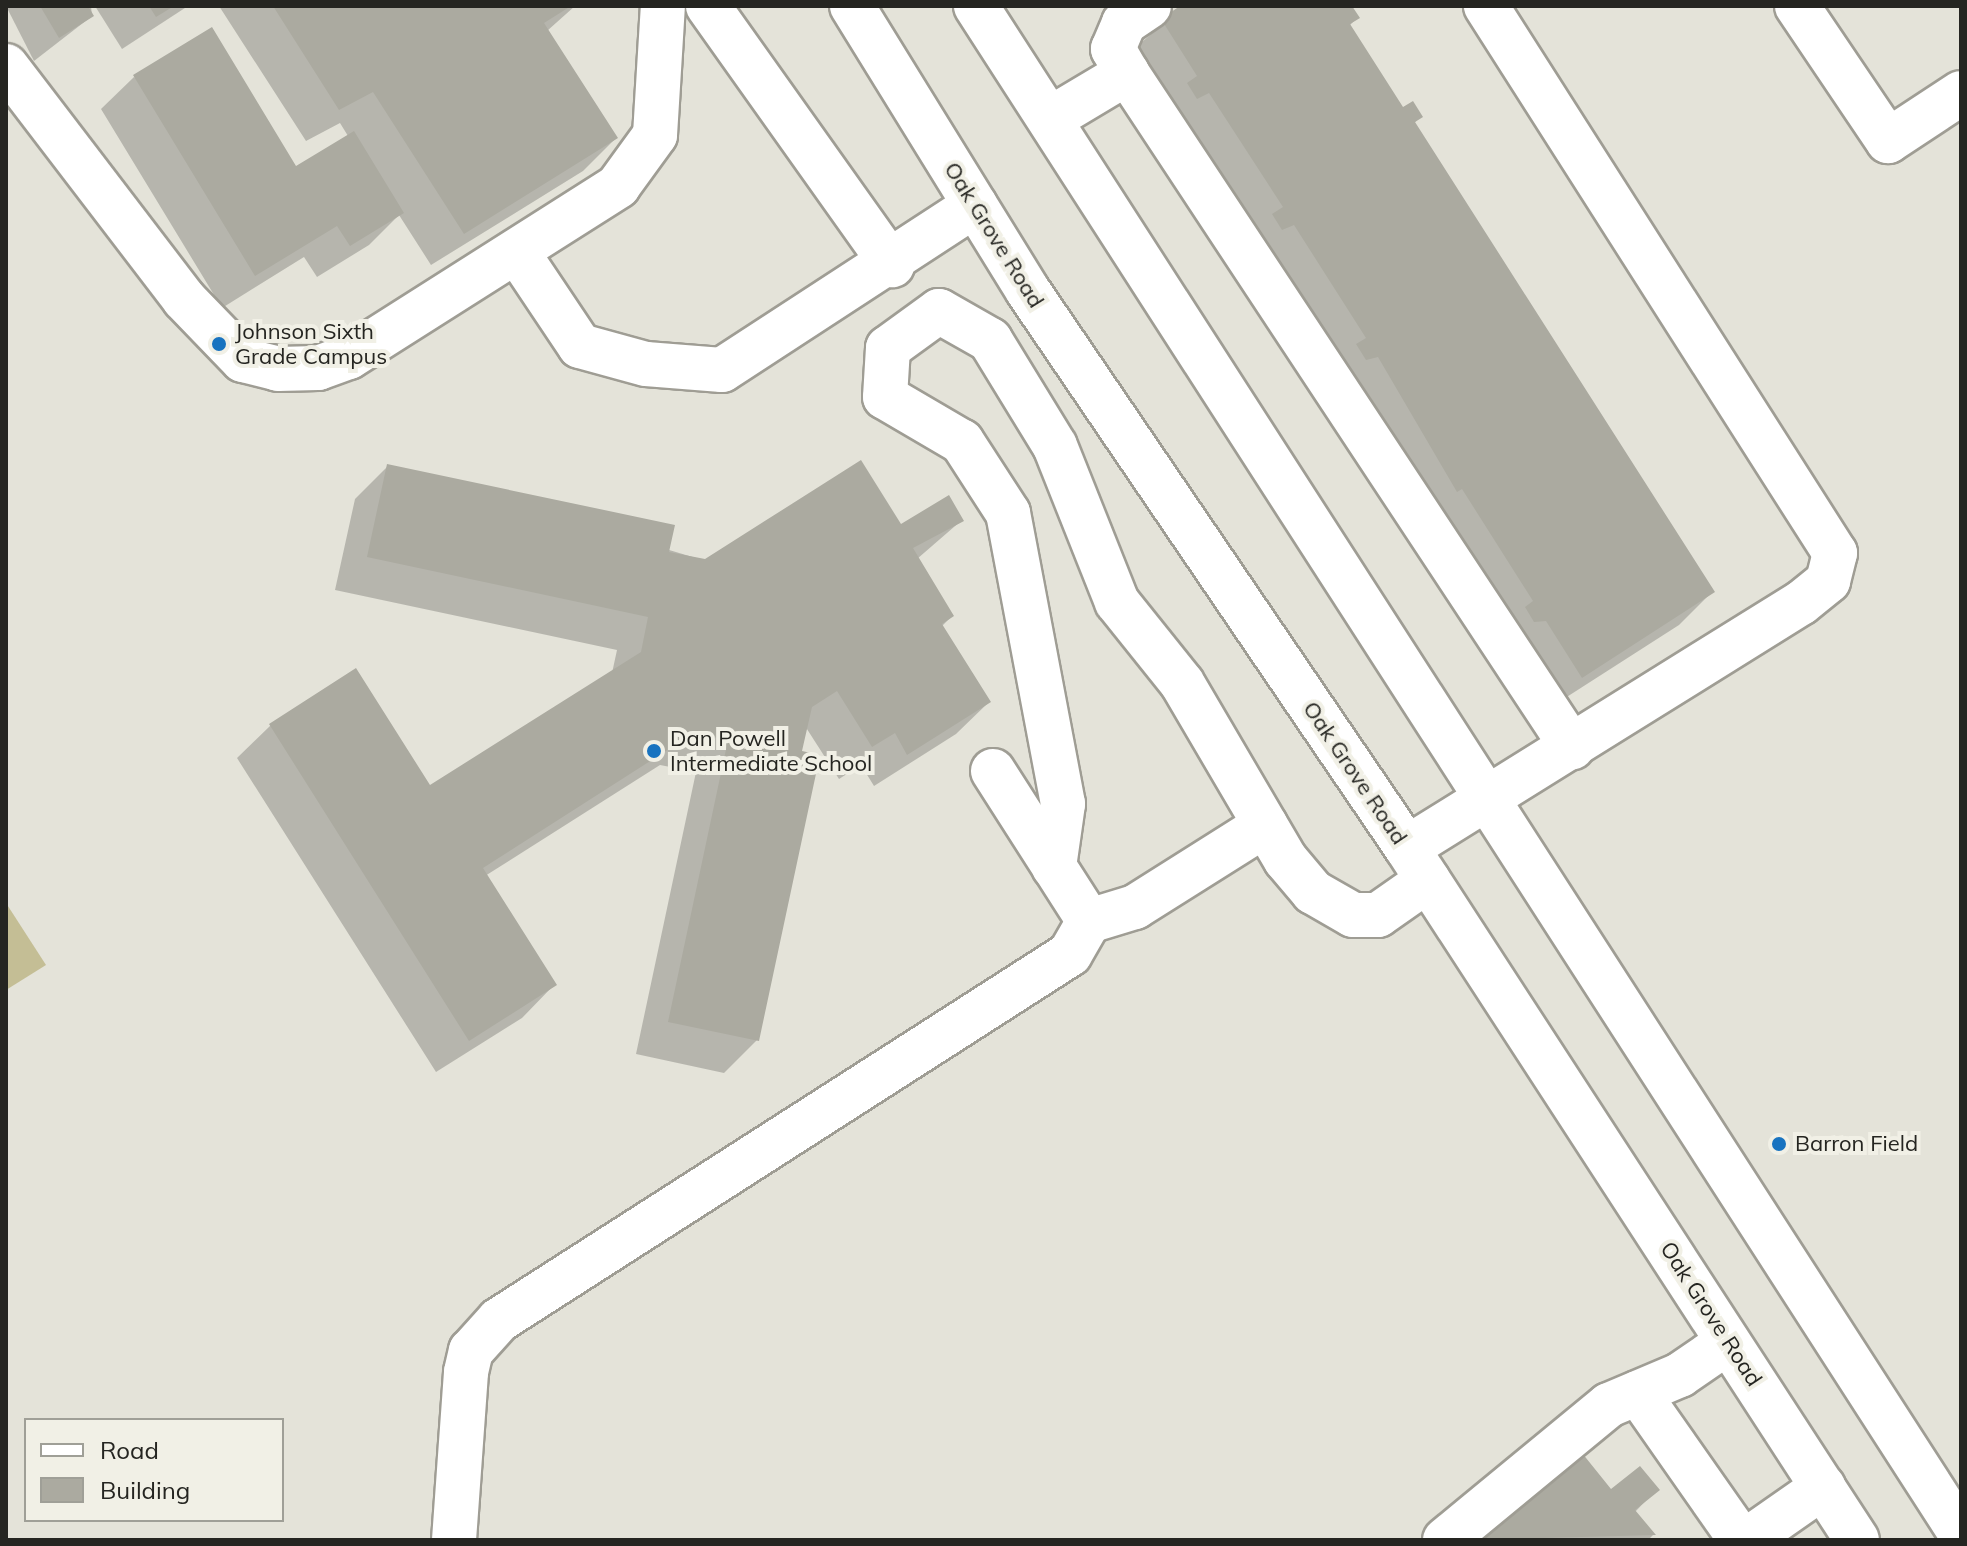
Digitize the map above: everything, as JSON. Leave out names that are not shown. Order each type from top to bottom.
[{"type":"street","points":[[6,66],[184,299],[243,360],[278,369],[318,368],[349,357],[618,186],[655,135],[663,6]]},
{"type":"street","points":[[708,6],[892,265]]},
{"type":"street","name":"Oak Grove Road","points":[[852,6],[975,205],[1417,864],[1857,1540]]},
{"type":"street","points":[[976,6],[1490,798],[1961,1534]]},
{"type":"street","points":[[1149,6],[1124,23],[1113,49],[1572,747]]},
{"type":"street","points":[[1054,867],[1063,804],[1008,513],[962,442],[885,397],[888,348],[939,311],[990,340],[1055,446],[1117,602],[1182,683],[1265,825],[1313,892],[1353,915],[1378,915],[1417,864],[1490,798],[1801,603],[1828,581],[1835,553],[1486,6]]},
{"type":"street","points":[[1797,6],[1888,141],[1961,93]]},
{"type":"street","points":[[1050,119],[1127,73]]},
{"type":"street","points":[[517,252],[580,346],[646,364],[722,370],[892,265],[975,205]]},
{"type":"street","points":[[993,771],[1089,921]]},
{"type":"street","points":[[454,1535],[466,1372],[471,1351],[499,1320],[1070,954],[1089,921],[1135,907],[1265,825]]},
{"type":"street","points":[[1445,1540],[1609,1405],[1638,1393],[1728,1342]]},
{"type":"street","points":[[1638,1393],[1744,1540],[1823,1487]]},
{"type":"shaded area","points":[[6,903],[46,965],[6,990]]},
{"type":"building","points":[[40,6],[88,6],[94,16],[59,38]]},
{"type":"building","points":[[149,6],[174,6],[156,17]]},
{"type":"building","points":[[273,6],[571,6],[544,23],[618,138],[464,234],[373,92],[339,110]]},
{"type":"building","points":[[1180,6],[1352,6],[1360,18],[1350,24],[1403,107],[1413,101],[1423,117],[1415,122],[1715,592],[1582,678],[1546,621],[1534,622],[1525,607],[1533,601],[1462,489],[1457,492],[1378,357],[1366,360],[1356,344],[1366,338],[1294,225],[1282,230],[1272,214],[1283,207],[1209,93],[1197,99],[1187,83],[1197,76],[1161,19]]},
{"type":"building","points":[[212,27],[296,166],[354,131],[404,213],[350,246],[337,226],[255,276],[133,75]]},
{"type":"building","points":[[861,460],[901,524],[949,495],[964,521],[913,548],[954,616],[942,624],[991,702],[907,755],[895,733],[872,747],[837,691],[812,707],[802,751],[820,755],[759,1041],[668,1022],[728,740],[694,733],[483,868],[557,985],[469,1041],[269,724],[356,668],[430,785],[641,652],[648,617],[367,557],[387,464],[675,525],[669,552],[705,559]]},
{"type":"building","points":[[1578,1448],[1611,1489],[1640,1466],[1660,1490],[1635,1510],[1656,1535],[1465,1540]]},
{"type":"place","name":"Johnson Sixth Grade Campus","points":[[219,344]]},
{"type":"place","name":"Dan Powell Intermediate School","points":[[654,751]]},
{"type":"place","name":"Barron Field","points":[[1779,1144]]}]
